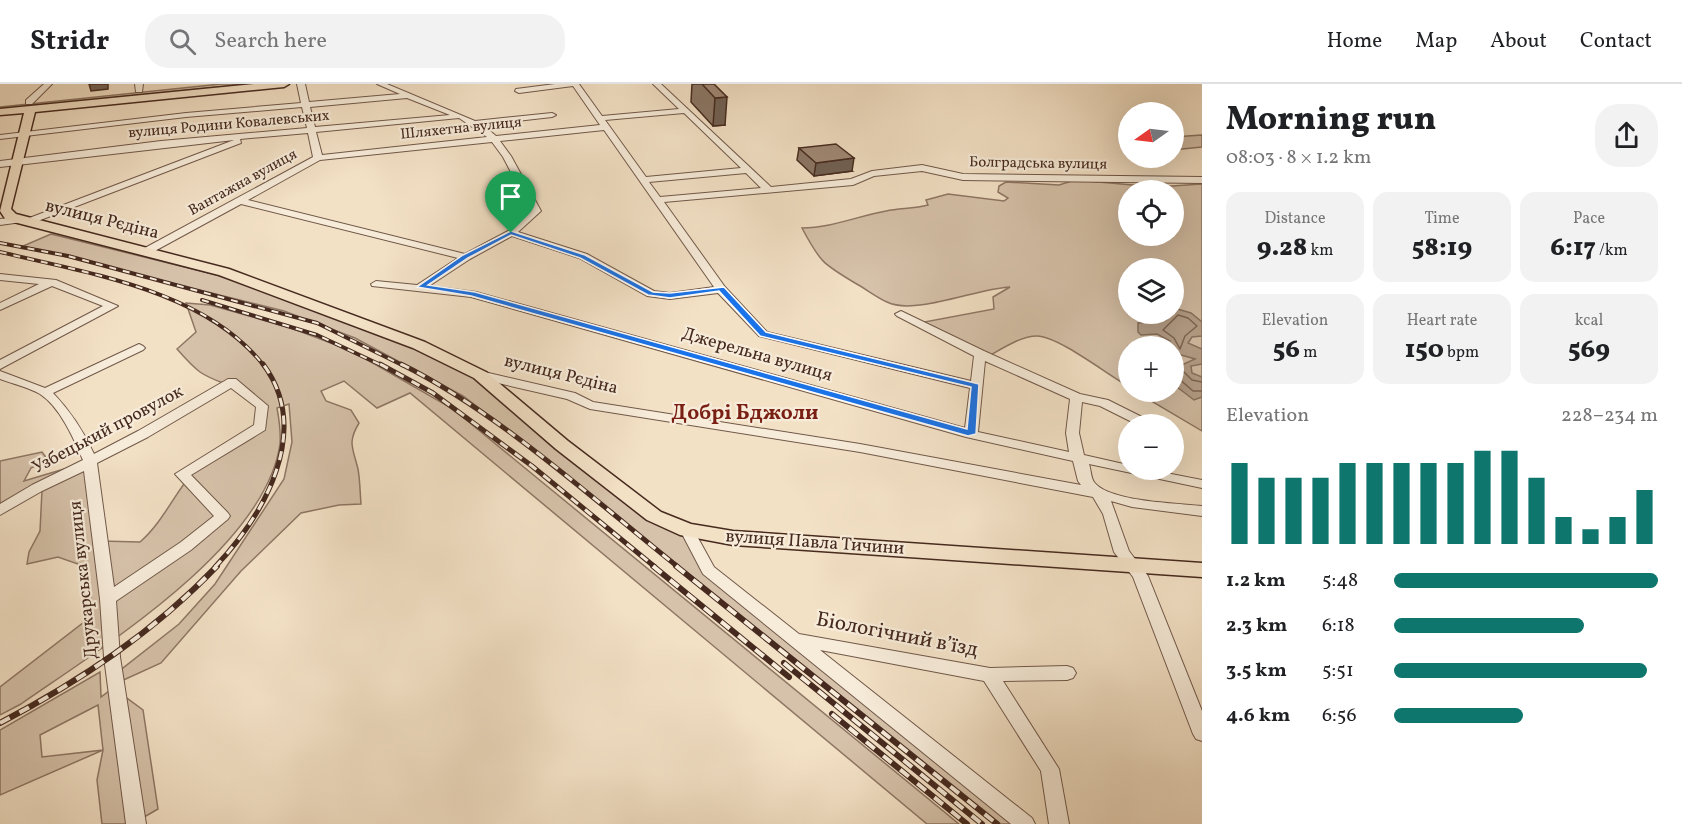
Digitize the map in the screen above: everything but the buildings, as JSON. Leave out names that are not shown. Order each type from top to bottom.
[{"type":"main road","points":[[0,112],[139,87],[203,84]]},
{"type":"main road","points":[[0,105],[29,106],[284,84]]},
{"type":"main road","points":[[2,215],[24,134],[29,106]]},
{"type":"main road","name":"вулиця Рєдіна","points":[[2,215],[8,214],[23,221],[224,272],[419,345],[480,375]]},
{"type":"main road","name":"вулиця Павла Тичини","points":[[480,375],[562,445],[654,516],[687,530],[733,538],[1202,570]]},
{"type":"street","points":[[29,106],[48,84]]},
{"type":"street","name":"Вантажна вулиця","points":[[147,251],[318,158],[301,84]]},
{"type":"street","points":[[381,84],[460,116],[494,139],[523,184],[536,211],[511,233],[466,257],[421,287]]},
{"type":"street","points":[[519,91],[574,84],[721,289],[763,334],[976,386]]},
{"type":"street","points":[[657,84],[769,190]]},
{"type":"street","points":[[0,137],[140,120],[407,96]]},
{"type":"street","points":[[140,108],[140,120]]},
{"type":"street","name":"Шляхетна вулиця","points":[[318,158],[494,139],[685,111]]},
{"type":"street","points":[[474,124],[552,115]]},
{"type":"street","name":"вулиця Родини Ковалевських","points":[[0,164],[460,116]]},
{"type":"street","points":[[23,221],[254,136]]},
{"type":"street","name":"Болградська вулиця","points":[[659,200],[853,182],[872,174],[922,168],[963,177],[1202,180]]},
{"type":"street","points":[[644,180],[748,170]]},
{"type":"street","points":[[241,201],[466,257]]},
{"type":"street","points":[[511,233],[583,256],[651,294],[670,296],[721,289]]},
{"type":"street","points":[[0,277],[52,282],[111,306],[0,365]]},
{"type":"street","points":[[0,307],[52,282]]},
{"type":"street","name":"Джерельна вулиця","points":[[376,284],[472,294],[971,434],[1118,467]]},
{"type":"street","points":[[901,314],[980,354],[1076,397],[1104,403],[1125,414]]},
{"type":"street","points":[[45,392],[139,348]]},
{"type":"street","points":[[971,434],[980,354]]},
{"type":"street","name":"Друкарська вулиця","points":[[0,375],[45,392],[63,411],[78,433],[90,461],[108,598],[112,657],[136,824]]},
{"type":"street","name":"вулиця Рєдіна","points":[[480,375],[571,396],[590,405],[860,448],[1132,501],[1202,511]]},
{"type":"street","name":"Узбецький провулок","points":[[0,510],[37,488],[143,435],[232,382],[262,406],[260,427],[182,474],[223,516],[186,546],[108,598]]},
{"type":"street","points":[[1076,397],[1074,447],[1085,466],[1085,481],[1110,514],[1122,552],[1140,576],[1202,734]]},
{"type":"street","name":"Джерельна вулиця","points":[[1183,480],[1202,484]]},
{"type":"street","points":[[687,530],[708,570],[1025,824]]},
{"type":"street","name":"Біологічний в’їзд","points":[[796,639],[990,675],[1067,673]]},
{"type":"street","name":"Біологічний в’їзд","points":[[990,675],[1050,769],[1059,824]]},
{"type":"shaded area","points":[[221,84],[249,84],[0,109],[0,107]]},
{"type":"shaded area","points":[[1202,135],[1202,147],[1184,149],[1184,136]]},
{"type":"shaded area","points":[[1075,180],[1118,184],[1118,246],[1184,246],[1184,185],[1202,184],[1202,431],[1184,420],[1184,414],[1173,414],[1153,402],[1184,402],[1184,336],[1118,336],[1118,380],[1070,349],[1037,336],[1012,343],[989,356],[919,323],[994,309],[993,297],[1010,287],[914,306],[887,302],[844,277],[823,261],[802,228],[834,224],[876,213],[928,205],[926,200],[948,194],[1004,201],[1008,198],[998,192],[999,186],[1006,182],[1059,185]]},
{"type":"shaded area","points":[[51,234],[237,280],[387,336],[477,376],[654,516],[687,530],[708,570],[1028,824],[1001,824],[541,455],[463,396],[355,338],[284,311],[23,246]]},
{"type":"shaded area","points":[[186,303],[210,305],[291,328],[352,351],[453,409],[959,824],[927,824],[410,393],[377,408],[344,381],[321,391],[326,401],[351,410],[359,423],[353,436],[352,446],[359,473],[361,504],[339,505],[301,513],[241,571],[161,663],[117,683],[118,672],[179,624],[215,584],[284,479],[292,442],[289,404],[277,408],[280,444],[268,483],[244,521],[213,557],[134,625],[21,704],[0,715],[0,687],[84,622],[92,605],[87,579],[78,564],[58,557],[27,564],[29,552],[40,531],[42,490],[0,507],[0,461],[42,452],[48,460],[31,468],[24,481],[74,466],[91,468],[101,541],[140,542],[155,526],[180,489],[200,465],[260,427],[259,413],[248,395],[200,372],[177,349],[196,332]]},
{"type":"shaded area","points":[[100,672],[101,697],[113,688],[143,710],[158,809],[132,824],[102,824],[97,780],[103,750],[0,795],[0,730]],"holes":[[[98,705],[103,750],[42,757],[40,735]]]},
{"type":"water","points":[[1184,311],[1191,313],[1202,322],[1202,336],[1192,337],[1188,343],[1202,349],[1202,364],[1191,366],[1192,373],[1202,377],[1202,397],[1194,400],[1184,392],[1184,364],[1195,359],[1184,356],[1184,336],[1141,335],[1138,332],[1138,324],[1184,324]]},
{"type":"railway","points":[[0,243],[68,256],[317,323],[404,366]]},
{"type":"railway","points":[[0,252],[106,277],[178,302],[210,319],[240,340],[264,366]]},
{"type":"railway","points":[[202,300],[317,335],[383,366]]},
{"type":"railway","points":[[215,567],[250,523],[265,498],[276,471],[283,444],[283,417],[277,390],[263,364]]},
{"type":"railway","points":[[380,364],[433,393],[532,466],[655,567]]},
{"type":"railway","points":[[401,364],[473,406],[509,431],[678,567]]},
{"type":"railway","points":[[0,723],[59,690],[115,654],[168,612],[217,566]]},
{"type":"railway","points":[[653,566],[789,677]]},
{"type":"railway","points":[[676,566],[997,824]]},
{"type":"railway","points":[[784,663],[982,824]]},
{"type":"railway","points":[[832,714],[967,824]]},
{"type":"district","name":"Добрі Бджоли","points":[[745,413]]},
{"type":"route","points":[[511,233],[583,256],[651,294],[670,296],[721,289],[763,334],[976,386],[971,434],[472,294],[421,287],[466,257],[511,233]]}]
